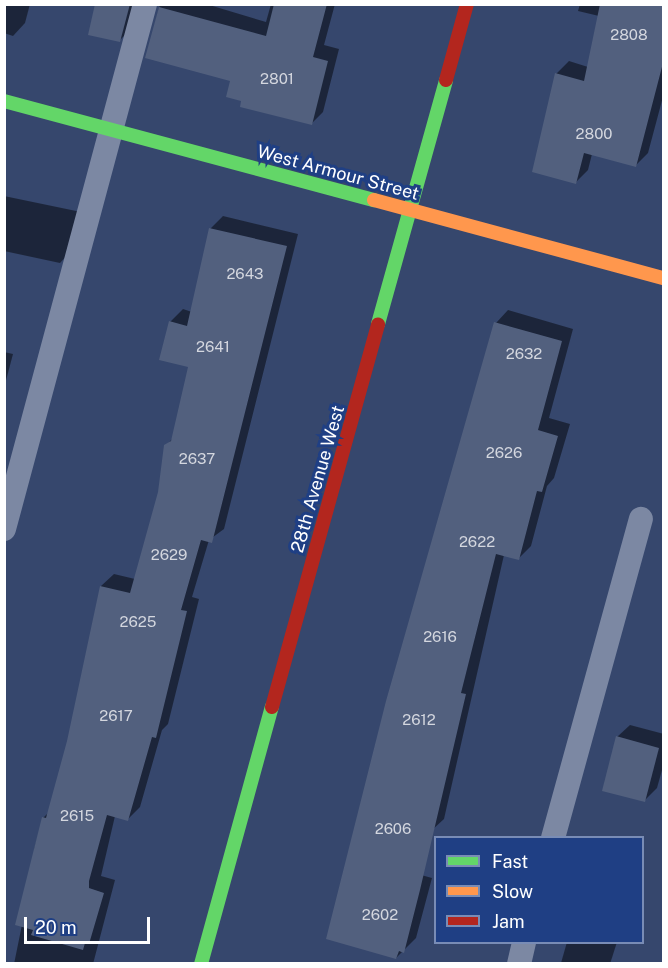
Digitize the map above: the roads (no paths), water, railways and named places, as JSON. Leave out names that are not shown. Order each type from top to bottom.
[{"type":"street","name":"28th Avenue West","points":[[201,963],[412,211],[467,4]]},
{"type":"street","name":"West Armour Street","points":[[4,101],[663,278]]},
{"type":"lane","points":[[4,529],[145,4]]},
{"type":"lane","points":[[554,836],[641,519]]},
{"type":"lane","points":[[519,963],[524,944]]}]
